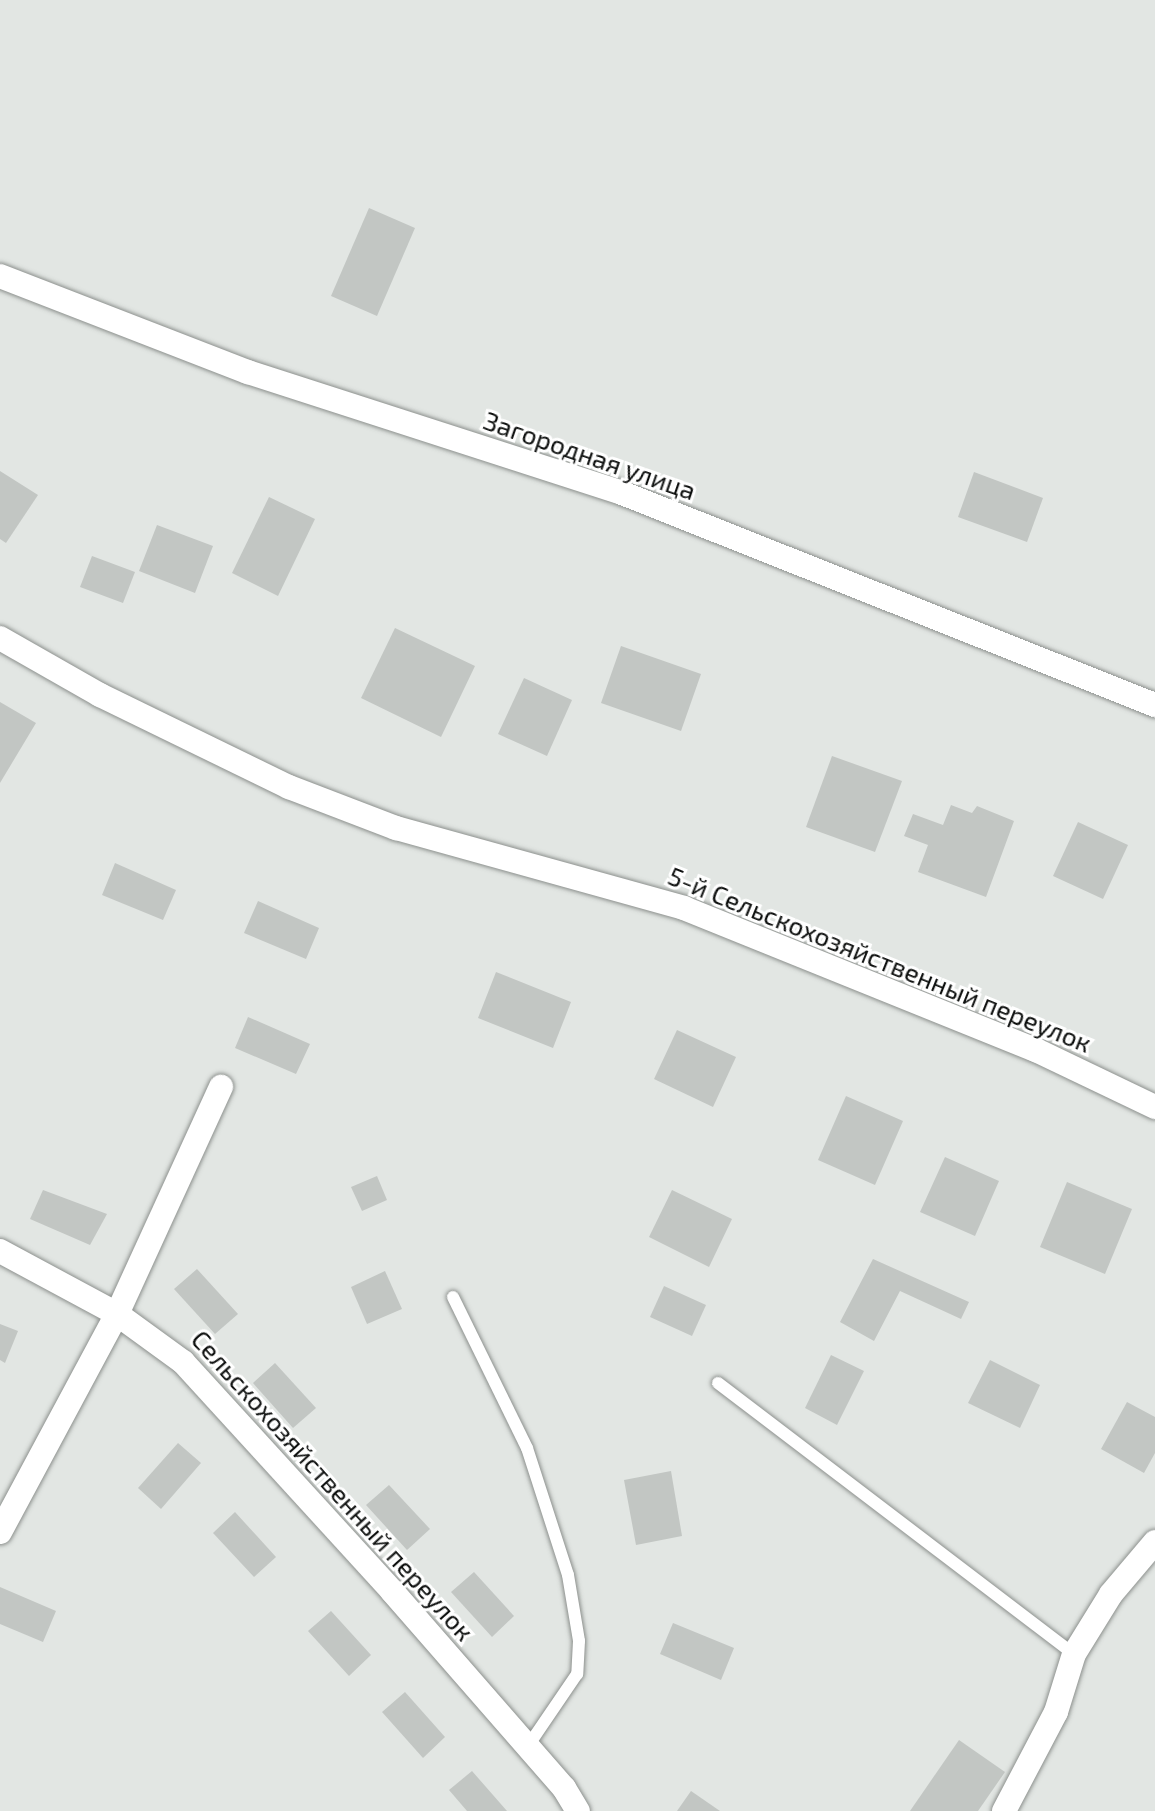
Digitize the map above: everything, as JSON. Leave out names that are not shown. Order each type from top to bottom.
[{"type":"street","name":"Загородная улица","points":[[0,276],[248,372],[622,494],[1155,705]]},
{"type":"street","name":"5-й Сельскохозяйственный переулок","points":[[0,638],[100,695],[289,787],[396,828],[684,908],[1036,1050],[1155,1107]]},
{"type":"street","points":[[0,1532],[117,1314],[221,1087]]},
{"type":"street","name":"Сельскохозяйственный переулок","points":[[0,1251],[117,1314],[183,1362],[528,1746],[578,1811]]},
{"type":"street","points":[[1004,1811],[1056,1712],[1074,1654],[1111,1594],[1155,1542]]},
{"type":"lane","points":[[453,1297],[527,1448],[568,1575],[574,1614],[577,1674],[528,1746]]},
{"type":"lane","points":[[718,1383],[1074,1654]]},
{"type":"building","points":[[369,208],[415,228],[377,316],[331,296]]},
{"type":"building","points":[[0,471],[38,495],[6,543],[0,539]]},
{"type":"building","points":[[974,472],[1043,498],[1027,542],[958,517]]},
{"type":"building","points":[[269,497],[315,519],[278,596],[232,573]]},
{"type":"building","points":[[157,525],[213,546],[195,593],[139,571]]},
{"type":"building","points":[[92,556],[135,572],[123,603],[80,587]]},
{"type":"building","points":[[395,628],[475,666],[441,737],[361,698]]},
{"type":"building","points":[[621,646],[701,674],[681,731],[601,703]]},
{"type":"building","points":[[524,678],[572,700],[547,756],[498,734]]},
{"type":"building","points":[[0,702],[36,723],[0,783]]},
{"type":"building","points":[[832,756],[902,781],[875,852],[806,827]]},
{"type":"building","points":[[951,805],[972,813],[977,806],[1014,821],[986,897],[918,872],[928,845],[904,836],[913,814],[943,825]]},
{"type":"building","points":[[1078,822],[1128,845],[1103,899],[1053,876]]},
{"type":"building","points":[[115,863],[176,890],[163,920],[102,895]]},
{"type":"building","points":[[258,901],[319,928],[306,959],[244,933]]},
{"type":"building","points":[[496,972],[571,1002],[553,1048],[478,1018]]},
{"type":"building","points":[[248,1017],[310,1044],[296,1074],[235,1048]]},
{"type":"building","points":[[677,1030],[736,1057],[713,1107],[654,1079]]},
{"type":"building","points":[[846,1096],[903,1121],[875,1185],[818,1160]]},
{"type":"building","points":[[945,1157],[999,1181],[975,1236],[920,1212]]},
{"type":"building","points":[[377,1176],[387,1200],[362,1211],[351,1187]]},
{"type":"building","points":[[1067,1182],[1132,1209],[1105,1274],[1040,1247]]},
{"type":"building","points":[[43,1190],[107,1214],[90,1245],[30,1219]]},
{"type":"building","points":[[672,1190],[732,1219],[709,1267],[649,1237]]},
{"type":"building","points":[[873,1259],[969,1302],[961,1319],[900,1291],[874,1341],[840,1322]]},
{"type":"building","points":[[197,1269],[238,1314],[215,1334],[174,1289]]},
{"type":"building","points":[[385,1271],[402,1309],[367,1324],[351,1287]]},
{"type":"building","points":[[664,1286],[706,1305],[692,1336],[650,1317]]},
{"type":"building","points":[[0,1324],[18,1331],[5,1363],[0,1360]]},
{"type":"building","points":[[831,1355],[864,1371],[837,1425],[805,1408]]},
{"type":"building","points":[[990,1360],[1040,1385],[1020,1428],[968,1403]]},
{"type":"building","points":[[275,1363],[316,1408],[293,1428],[253,1383]]},
{"type":"building","points":[[1127,1402],[1155,1417],[1155,1453],[1144,1473],[1101,1449]]},
{"type":"building","points":[[178,1443],[201,1463],[161,1509],[138,1488]]},
{"type":"building","points":[[671,1471],[682,1536],[636,1545],[624,1480]]},
{"type":"building","points":[[389,1485],[430,1529],[407,1550],[366,1505]]},
{"type":"building","points":[[235,1512],[276,1557],[254,1577],[213,1533]]},
{"type":"building","points":[[474,1572],[514,1616],[492,1637],[451,1592]]},
{"type":"building","points":[[0,1587],[56,1611],[43,1642],[0,1624]]},
{"type":"building","points":[[331,1611],[371,1655],[349,1676],[308,1631]]},
{"type":"building","points":[[673,1623],[734,1648],[721,1680],[660,1654]]},
{"type":"building","points":[[405,1692],[445,1737],[423,1758],[382,1712]]},
{"type":"building","points":[[959,1740],[1005,1772],[978,1811],[910,1811]]},
{"type":"building","points":[[472,1771],[507,1811],[467,1811],[449,1790]]},
{"type":"building","points":[[691,1791],[720,1811],[677,1811]]}]
